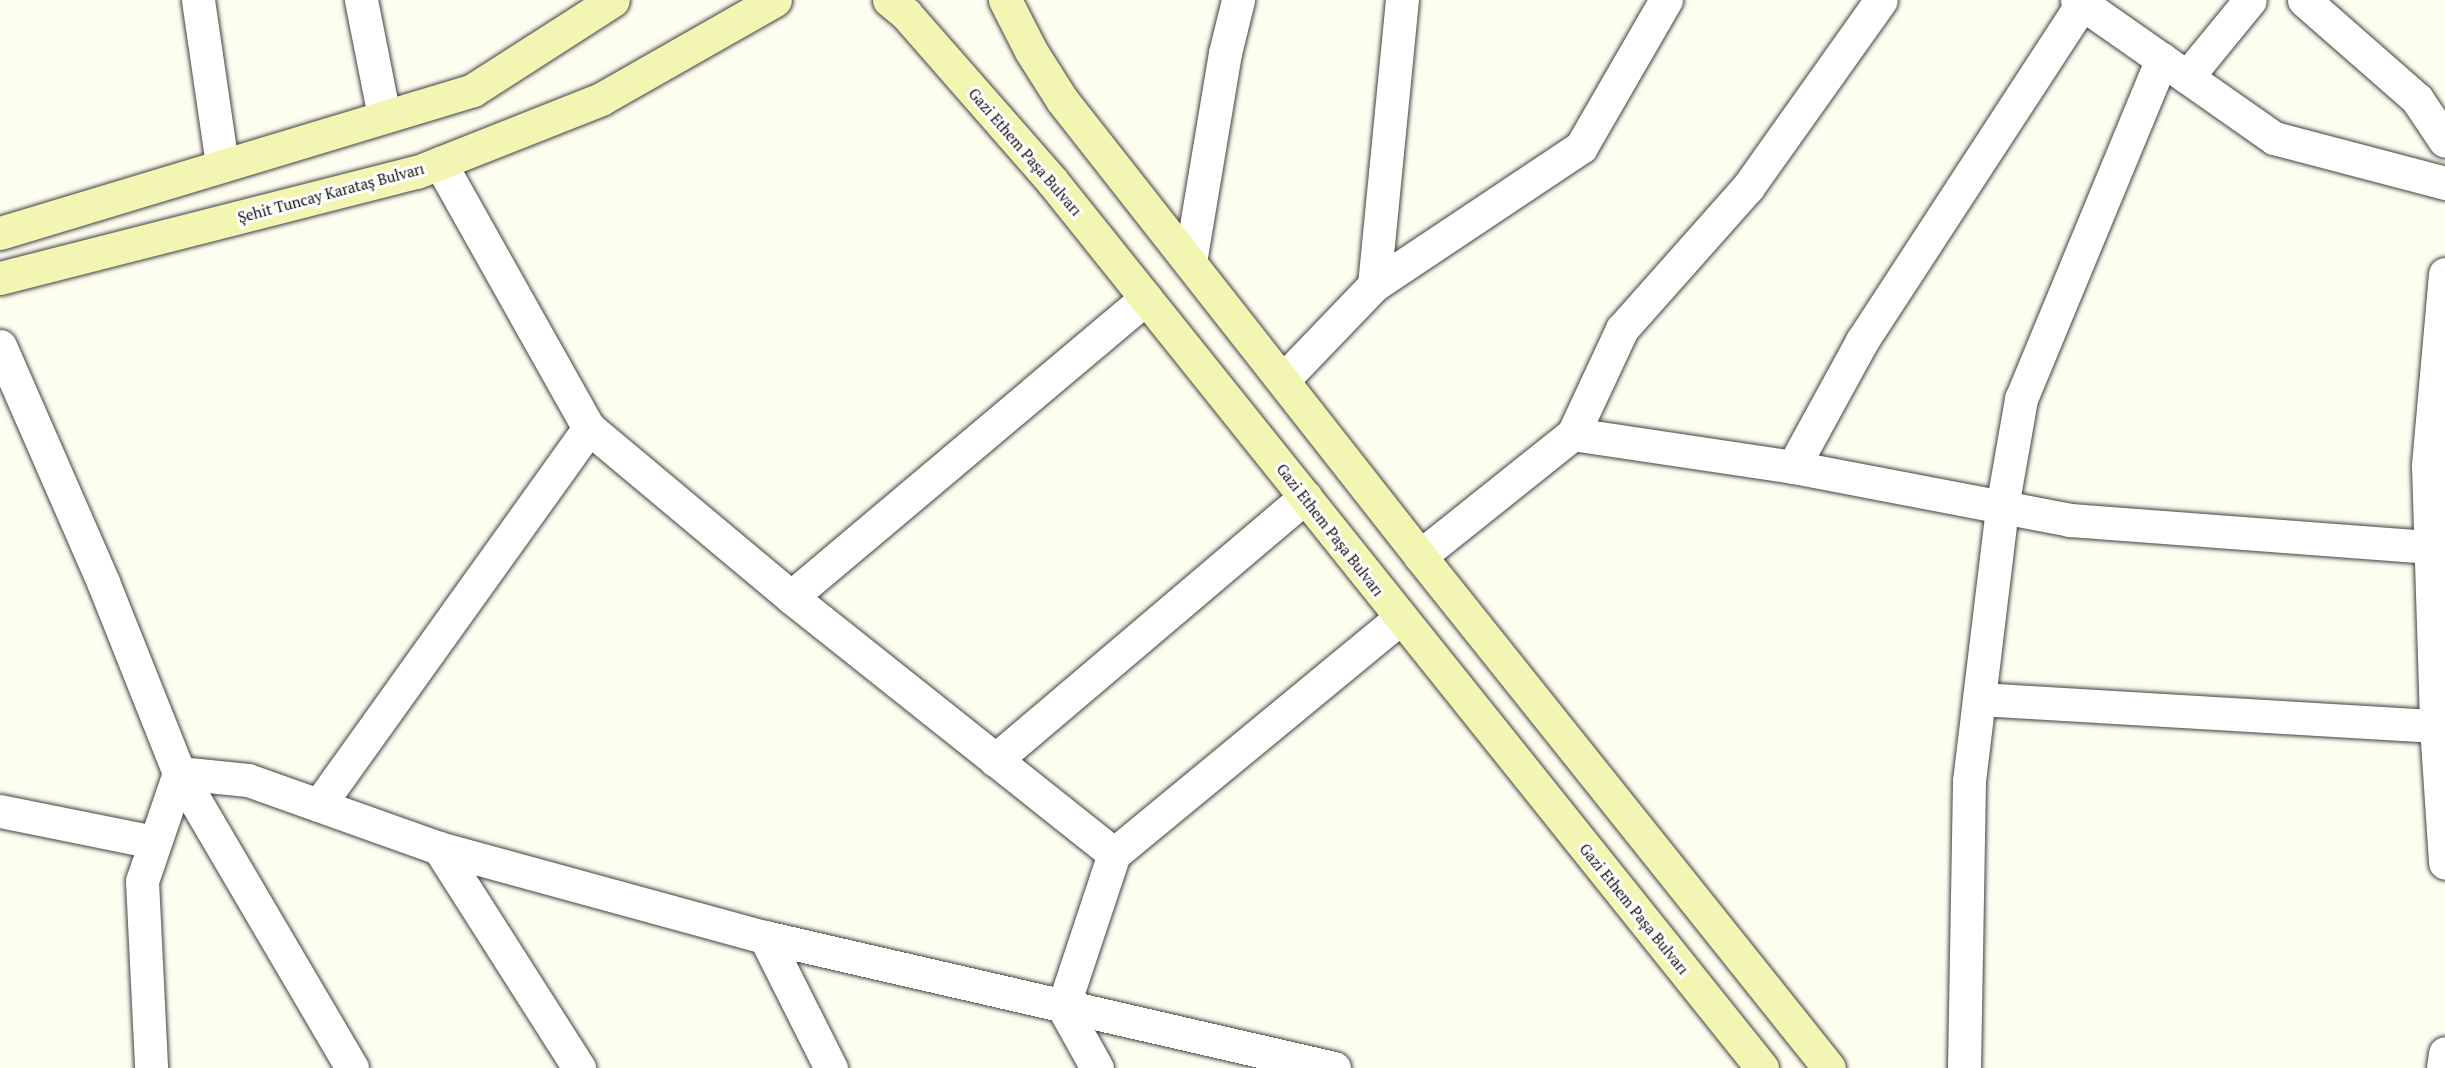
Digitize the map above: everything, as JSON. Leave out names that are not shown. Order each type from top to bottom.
[{"type":"main road","points":[[0,233],[473,90],[613,0]]},
{"type":"main road","name":"Şehit Tuncay Karataş Bulvarı","points":[[0,278],[417,171],[440,163],[602,99],[775,0]]},
{"type":"main road","name":"Gazi Ethem Paşa Bulvarı","points":[[889,0],[906,14],[1052,181],[1762,1068]]},
{"type":"main road","points":[[1005,0],[1031,51],[1062,100],[1420,555],[1829,1068]]},
{"type":"street","points":[[198,0],[222,165]]},
{"type":"street","points":[[361,0],[384,116]]},
{"type":"street","points":[[1190,261],[1225,53],[1238,0]]},
{"type":"street","points":[[1374,285],[1402,0]]},
{"type":"street","points":[[1283,380],[1374,285],[1581,147],[1666,0]]},
{"type":"street","points":[[1420,555],[1573,434],[1622,329],[1748,187],[1881,0]]},
{"type":"street","points":[[1964,1068],[1969,781],[2002,507],[2021,399],[2175,68],[2250,0]]},
{"type":"street","points":[[2304,0],[2417,99],[2445,141]]},
{"type":"street","points":[[1793,467],[1862,341],[2080,2],[2274,138],[2445,183]]},
{"type":"street","points":[[440,163],[589,428],[790,597],[1114,854]]},
{"type":"street","points":[[2445,274],[2428,466],[2436,726],[2445,863]]},
{"type":"street","points":[[790,597],[1146,298]]},
{"type":"street","points":[[0,346],[103,582],[179,773],[352,1068]]},
{"type":"street","points":[[319,805],[589,428]]},
{"type":"street","points":[[1573,434],[1793,467],[2070,520],[2431,547]]},
{"type":"street","points":[[995,760],[1305,498]]},
{"type":"street","points":[[1097,1068],[1063,1007],[1114,854],[1400,618]]},
{"type":"street","points":[[1979,699],[2436,726]]},
{"type":"street","points":[[179,773],[248,780],[439,848],[765,937],[1334,1068]]},
{"type":"street","points":[[151,1068],[142,881],[179,773]]},
{"type":"street","points":[[0,811],[154,842]]},
{"type":"street","points":[[439,848],[579,1068]]},
{"type":"street","points":[[765,937],[831,1068]]},
{"type":"street","points":[[2443,1068],[2445,1053]]}]
